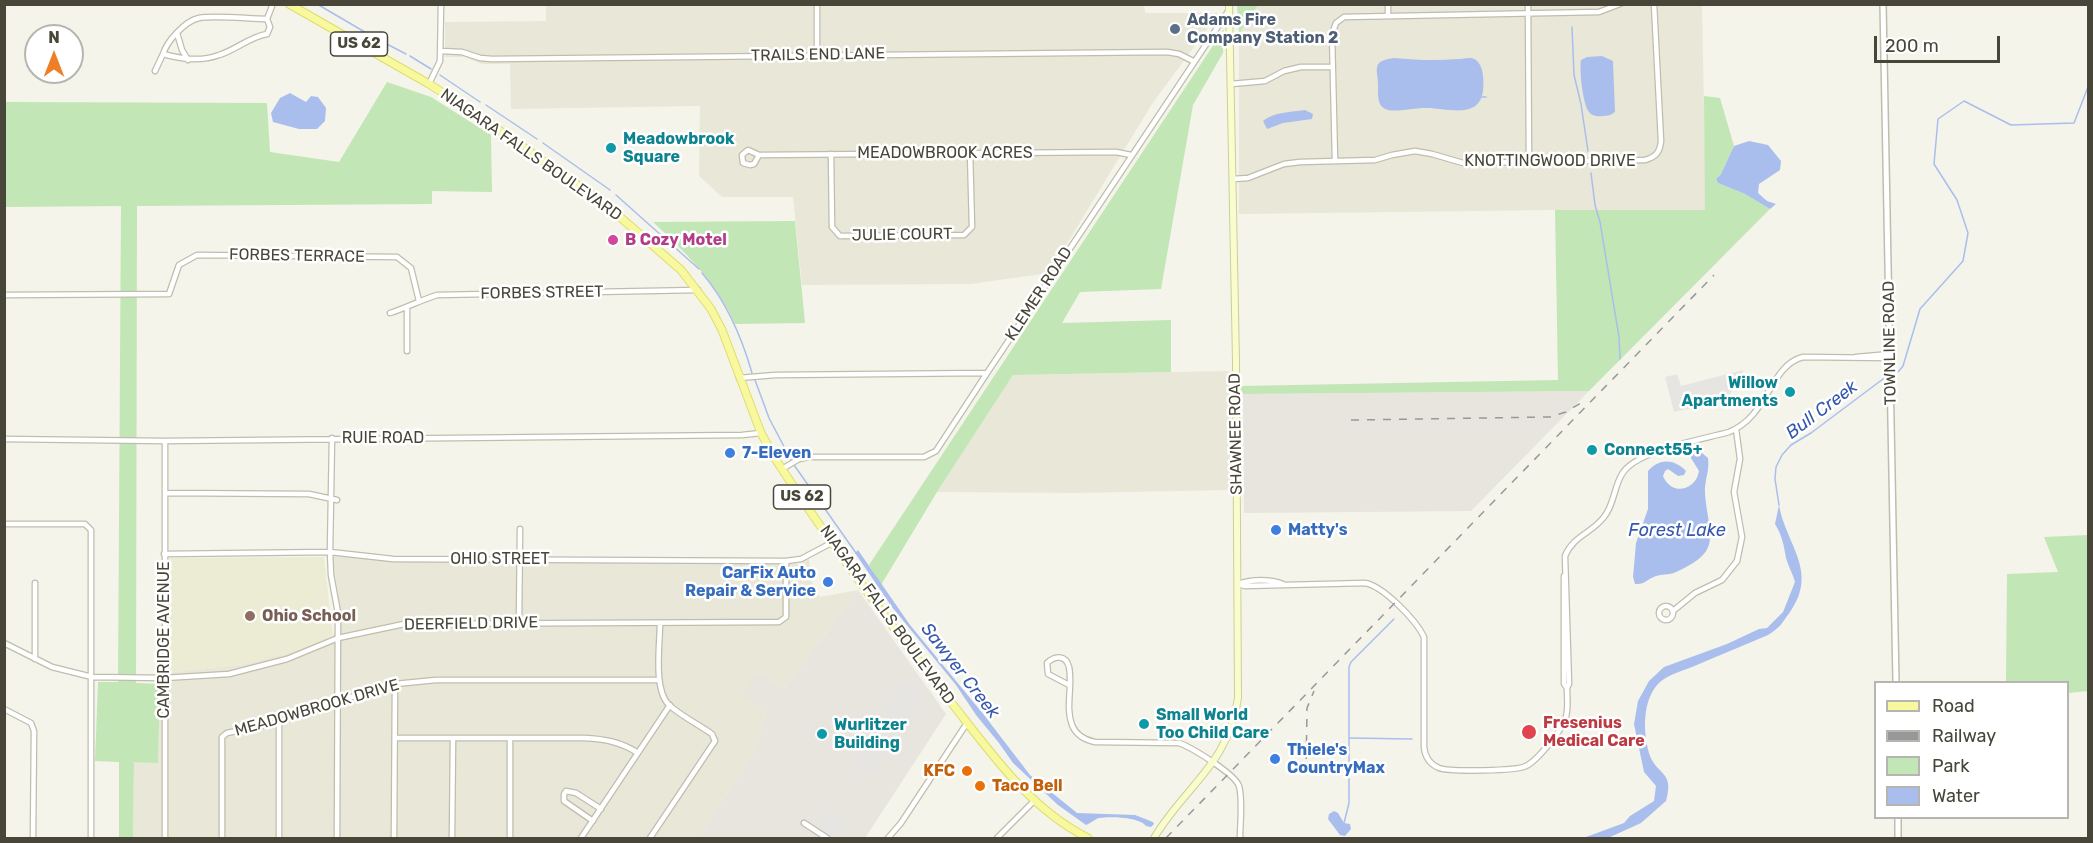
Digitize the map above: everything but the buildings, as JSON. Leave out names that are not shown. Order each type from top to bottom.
[{"type":"main road","name":"NIAGARA FALLS BOULEVARD","points":[[289,4],[429,84],[486,121],[605,204],[681,270],[711,309],[722,330],[761,433],[782,469],[900,636],[1011,777],[1034,801],[1059,821],[1088,838]]},
{"type":"main road","name":"SHAWNEE ROAD","points":[[1154,838],[1213,763],[1231,730],[1238,698],[1229,7]]},
{"type":"street","points":[[429,84],[440,61],[441,4]]},
{"type":"street","points":[[817,4],[817,55]]},
{"type":"street","points":[[1388,4],[1388,16]]},
{"type":"street","points":[[1528,4],[1529,162]]},
{"type":"street","points":[[1335,161],[1332,34],[1336,23],[1344,17],[1599,12],[1620,4]]},
{"type":"street","name":"KNOTTINGWOOD DRIVE","points":[[1233,179],[1254,176],[1284,164],[1375,160],[1415,151],[1463,163],[1645,160],[1656,156],[1661,141],[1654,4]]},
{"type":"street","name":"TOWNLINE ROAD","points":[[1882,4],[1896,681]]},
{"type":"street","points":[[163,54],[188,60],[219,56],[257,36],[267,34],[270,27],[267,19],[272,6]]},
{"type":"street","name":"KLEMER ROAD","points":[[782,469],[799,459],[808,457],[924,457],[936,451],[1229,7]]},
{"type":"street","points":[[155,71],[166,44],[198,18],[267,19]]},
{"type":"street","points":[[177,33],[188,60]]},
{"type":"street","name":"TRAILS END LANE","points":[[441,51],[462,52],[492,59],[1167,52],[1179,54],[1193,62]]},
{"type":"street","points":[[1231,84],[1265,81],[1284,71],[1301,67],[1332,67]]},
{"type":"street","name":"JULIE COURT","points":[[831,154],[832,227],[840,236],[964,235],[972,226],[970,152]]},
{"type":"street","name":"MEADOWBROOK ACRES","points":[[759,155],[1116,152],[1131,155]]},
{"type":"street","name":"FORBES TERRACE","points":[[4,295],[170,294],[179,265],[197,255],[397,257],[411,268],[419,301]]},
{"type":"street","name":"FORBES STREET","points":[[390,313],[437,295],[698,291]]},
{"type":"street","points":[[407,308],[407,351]]},
{"type":"street","points":[[1238,584],[1256,581],[1277,581],[1283,584],[1365,583],[1380,589],[1418,626],[1424,641],[1424,750],[1427,760],[1449,771],[1519,769],[1535,759],[1564,723],[1567,711],[1569,684],[1565,556],[1571,544],[1605,517],[1620,478],[1629,465],[1648,454],[1736,429],[1756,412],[1782,370],[1790,362],[1803,357],[1890,356]]},
{"type":"street","points":[[740,378],[775,375],[987,374]]},
{"type":"street","points":[[1673,611],[1695,593],[1722,580],[1737,561],[1742,537],[1734,492],[1740,459],[1736,429]]},
{"type":"street","name":"RUIE ROAD","points":[[4,439],[165,441],[761,433]]},
{"type":"street","points":[[332,438],[330,552],[331,575],[338,613],[337,838]]},
{"type":"street","name":"CAMBRIDGE AVENUE","points":[[165,441],[165,838]]},
{"type":"street","points":[[165,493],[309,494],[337,500]]},
{"type":"street","points":[[4,524],[85,524],[92,530],[91,838]]},
{"type":"street","points":[[519,623],[520,530]]},
{"type":"street","name":"OHIO STREET","points":[[164,554],[330,552],[393,559],[786,561],[801,558],[833,542]]},
{"type":"street","name":"DEERFIELD DRIVE","points":[[4,643],[52,667],[92,677],[164,678],[229,674],[286,659],[338,638],[404,624],[778,622],[786,617],[786,561]]},
{"type":"street","points":[[35,583],[35,659]]},
{"type":"street","points":[[650,838],[715,741],[712,734],[670,705],[661,694],[659,680],[660,623]]},
{"type":"street","points":[[1069,685],[1053,679],[1048,674],[1047,663],[1051,659],[1063,658],[1069,665],[1071,723],[1077,733],[1085,739],[1095,742],[1179,743],[1190,747],[1235,780],[1239,787],[1240,838]]},
{"type":"street","name":"MEADOWBROOK DRIVE","points":[[222,838],[222,736],[227,733],[279,722],[338,700],[395,684],[436,680],[659,680]]},
{"type":"street","points":[[394,838],[395,684]]},
{"type":"street","points":[[581,838],[670,705]]},
{"type":"street","points":[[4,710],[31,723],[34,731],[33,838]]},
{"type":"street","points":[[279,722],[279,838]]},
{"type":"street","points":[[888,838],[967,723]]},
{"type":"street","points":[[395,738],[604,739],[624,744],[638,753]]},
{"type":"street","points":[[452,838],[453,738]]},
{"type":"street","points":[[510,738],[510,838]]},
{"type":"street","points":[[593,821],[564,801],[566,791],[573,792],[601,809]]},
{"type":"street","points":[[997,838],[1034,801]]},
{"type":"street","points":[[1898,819],[1898,838]]},
{"type":"street","points":[[804,823],[827,838]]},
{"type":"shaded area","points":[[546,4],[1144,4],[1145,13],[1219,13],[1152,104],[1049,273],[971,284],[802,285],[793,197],[722,197],[699,176],[700,106],[511,109],[510,64],[482,64],[464,57],[445,57],[445,22],[546,21]]},
{"type":"shaded area","points":[[1258,5],[1702,5],[1706,211],[1554,210],[1239,214],[1239,34]]},
{"type":"shaded area","points":[[1743,370],[1743,375],[1726,400],[1674,412],[1665,377],[1677,374],[1681,386]]},
{"type":"shaded area","points":[[1229,371],[1231,490],[1075,493],[937,492],[1013,375]]},
{"type":"shaded area","points":[[1589,391],[1471,511],[1244,513],[1243,394]]},
{"type":"shaded area","name":"Ohio School","points":[[324,557],[333,636],[297,651],[246,664],[170,672],[170,558]]},
{"type":"shaded area","points":[[333,557],[392,561],[799,564],[809,559],[813,589],[820,597],[858,590],[785,688],[756,672],[767,712],[758,745],[698,838],[133,838],[134,762],[158,762],[160,684],[170,672],[246,664],[333,636],[340,614]]},
{"type":"shaded area","points":[[858,590],[946,714],[865,838],[698,838],[758,745],[767,712],[743,695],[756,672],[785,688]]},
{"type":"shaded area","points":[[906,677],[914,690],[925,696],[871,779],[851,759],[870,730],[878,732],[886,729],[890,723],[889,715],[884,709]]},
{"type":"shaded area","points":[[829,811],[848,823],[837,838],[811,838]]},
{"type":"green space","points":[[1237,5],[1258,5],[1239,34]]},
{"type":"green space","points":[[1224,29],[1223,53],[1193,105],[1161,289],[1080,292],[1062,323],[1171,320],[1171,372],[1013,375],[937,492],[881,585],[869,565]]},
{"type":"green space","points":[[387,82],[431,97],[491,135],[492,192],[432,191],[432,204],[137,206],[136,683],[160,684],[158,763],[134,762],[133,838],[119,838],[119,762],[95,761],[98,682],[118,682],[121,206],[5,207],[4,102],[267,103],[270,152],[339,162]]},
{"type":"green space","points":[[1704,96],[1720,98],[1734,146],[1721,174],[1716,179],[1718,183],[1745,194],[1770,209],[1589,391],[1243,394],[1240,386],[1558,380],[1555,210],[1705,210]]},
{"type":"green space","points":[[795,221],[805,323],[735,324],[709,281],[653,222]]},
{"type":"green space","points":[[2088,535],[2088,691],[2069,693],[2069,681],[2006,681],[2007,574],[2058,572],[2044,537]]},
{"type":"water","points":[[1602,56],[1613,61],[1615,112],[1608,116],[1596,116],[1589,112],[1585,102],[1581,60],[1587,57]]},
{"type":"water","points":[[1386,59],[1474,59],[1481,66],[1483,74],[1483,91],[1480,100],[1475,106],[1460,110],[1384,109],[1378,97],[1377,68],[1378,64]]},
{"type":"water","points":[[290,93],[306,102],[311,96],[318,97],[326,108],[325,121],[317,129],[299,129],[273,122],[271,113],[280,98]]},
{"type":"water","points":[[1305,110],[1313,114],[1312,119],[1283,123],[1267,129],[1263,121],[1277,114]]},
{"type":"water","points":[[1749,141],[1768,145],[1781,161],[1780,170],[1759,184],[1758,193],[1767,201],[1776,204],[1770,209],[1745,194],[1718,183],[1716,179],[1721,174],[1734,146]]},
{"type":"water","name":"Forest Lake","points":[[1702,453],[1708,458],[1705,494],[1710,542],[1707,550],[1690,565],[1674,573],[1656,576],[1644,583],[1635,584],[1633,577],[1636,543],[1648,509],[1648,471],[1662,462],[1672,462],[1686,471],[1684,475],[1678,476],[1668,469],[1663,476],[1667,483],[1678,489],[1689,486],[1697,478],[1699,471],[1691,454]]},
{"type":"water","points":[[1779,505],[1801,571],[1802,584],[1790,612],[1779,627],[1768,635],[1659,683],[1649,698],[1645,726],[1649,753],[1656,766],[1664,774],[1668,784],[1666,801],[1641,823],[1608,838],[1573,838],[1586,837],[1624,823],[1630,816],[1654,801],[1656,786],[1644,772],[1634,724],[1638,701],[1649,681],[1664,667],[1727,644],[1759,629],[1767,628],[1783,612],[1795,582],[1775,524]]},
{"type":"water","points":[[858,550],[910,625],[1030,775],[1077,813],[1135,815],[1154,824],[1151,827],[1131,819],[1110,817],[1099,818],[1086,825],[1058,805],[1013,763],[956,685],[892,607],[855,553]]},
{"type":"water","points":[[1334,811],[1344,823],[1350,824],[1351,829],[1345,836],[1340,835],[1328,819],[1329,814]]},
{"type":"waterway","name":"Sawyer Creek","points":[[317,4],[375,38]]},
{"type":"waterway","points":[[1572,27],[1574,75],[1588,151]]},
{"type":"waterway","name":"Sawyer Creek","points":[[379,40],[406,54]]},
{"type":"waterway","name":"Sawyer Creek","points":[[410,56],[431,69]]},
{"type":"waterway","name":"Sawyer Creek","points":[[440,75],[480,102]]},
{"type":"waterway","name":"Bull Creek","points":[[1892,374],[1903,366],[1920,309],[1963,261],[1968,233],[1957,200],[1934,164],[1938,119],[1964,101],[2011,125],[2074,123],[2088,87]]},
{"type":"waterway","name":"Sawyer Creek","points":[[486,105],[537,139]]},
{"type":"waterway","name":"Sawyer Creek","points":[[543,143],[610,190]]},
{"type":"waterway","points":[[1591,173],[1619,337],[1620,359]]},
{"type":"waterway","name":"Sawyer Creek","points":[[616,195],[699,269]]},
{"type":"waterway","name":"Sawyer Creek","points":[[702,273],[719,296],[732,320],[752,373]]},
{"type":"waterway","name":"Bull Creek","points":[[1779,505],[1775,479],[1776,467],[1782,455],[1791,445],[1811,433],[1887,376]]},
{"type":"waterway","name":"Sawyer Creek","points":[[755,380],[769,418],[791,460]]},
{"type":"waterway","name":"Sawyer Creek","points":[[794,465],[856,553]]},
{"type":"waterway","points":[[1344,823],[1349,803],[1349,667],[1351,662],[1394,619]]},
{"type":"waterway","points":[[1350,738],[1412,739]]},
{"type":"railway","points":[[1166,838],[1714,275]]},
{"type":"railway","points":[[1351,420],[1550,417],[1566,412],[1584,401]]},
{"type":"railway","points":[[1306,775],[1307,708],[1314,691]]},
{"type":"place","name":"Adams Fire Company Station 2","points":[[1175,29]]},
{"type":"place","name":"Meadowbrook Square","points":[[611,148]]},
{"type":"place","name":"B Cozy Motel","points":[[613,240]]},
{"type":"place","name":"Willow Apartments","points":[[1790,392]]},
{"type":"place","name":"Connect55+","points":[[1592,450]]},
{"type":"place","name":"7-Eleven","points":[[730,453]]},
{"type":"place","name":"Matty's","points":[[1276,530]]},
{"type":"place","name":"CarFix Auto Repair & Service","points":[[828,582]]},
{"type":"place","name":"Ohio School","points":[[250,616]]},
{"type":"place","name":"Small World Too Child Care","points":[[1144,724]]},
{"type":"place","name":"Fresenius Medical Care","points":[[1529,732]]},
{"type":"place","name":"Wurlitzer Building","points":[[822,734]]},
{"type":"place","name":"Thiele's CountryMax","points":[[1275,759]]},
{"type":"place","name":"KFC","points":[[967,771]]},
{"type":"place","name":"Taco Bell","points":[[980,786]]}]
